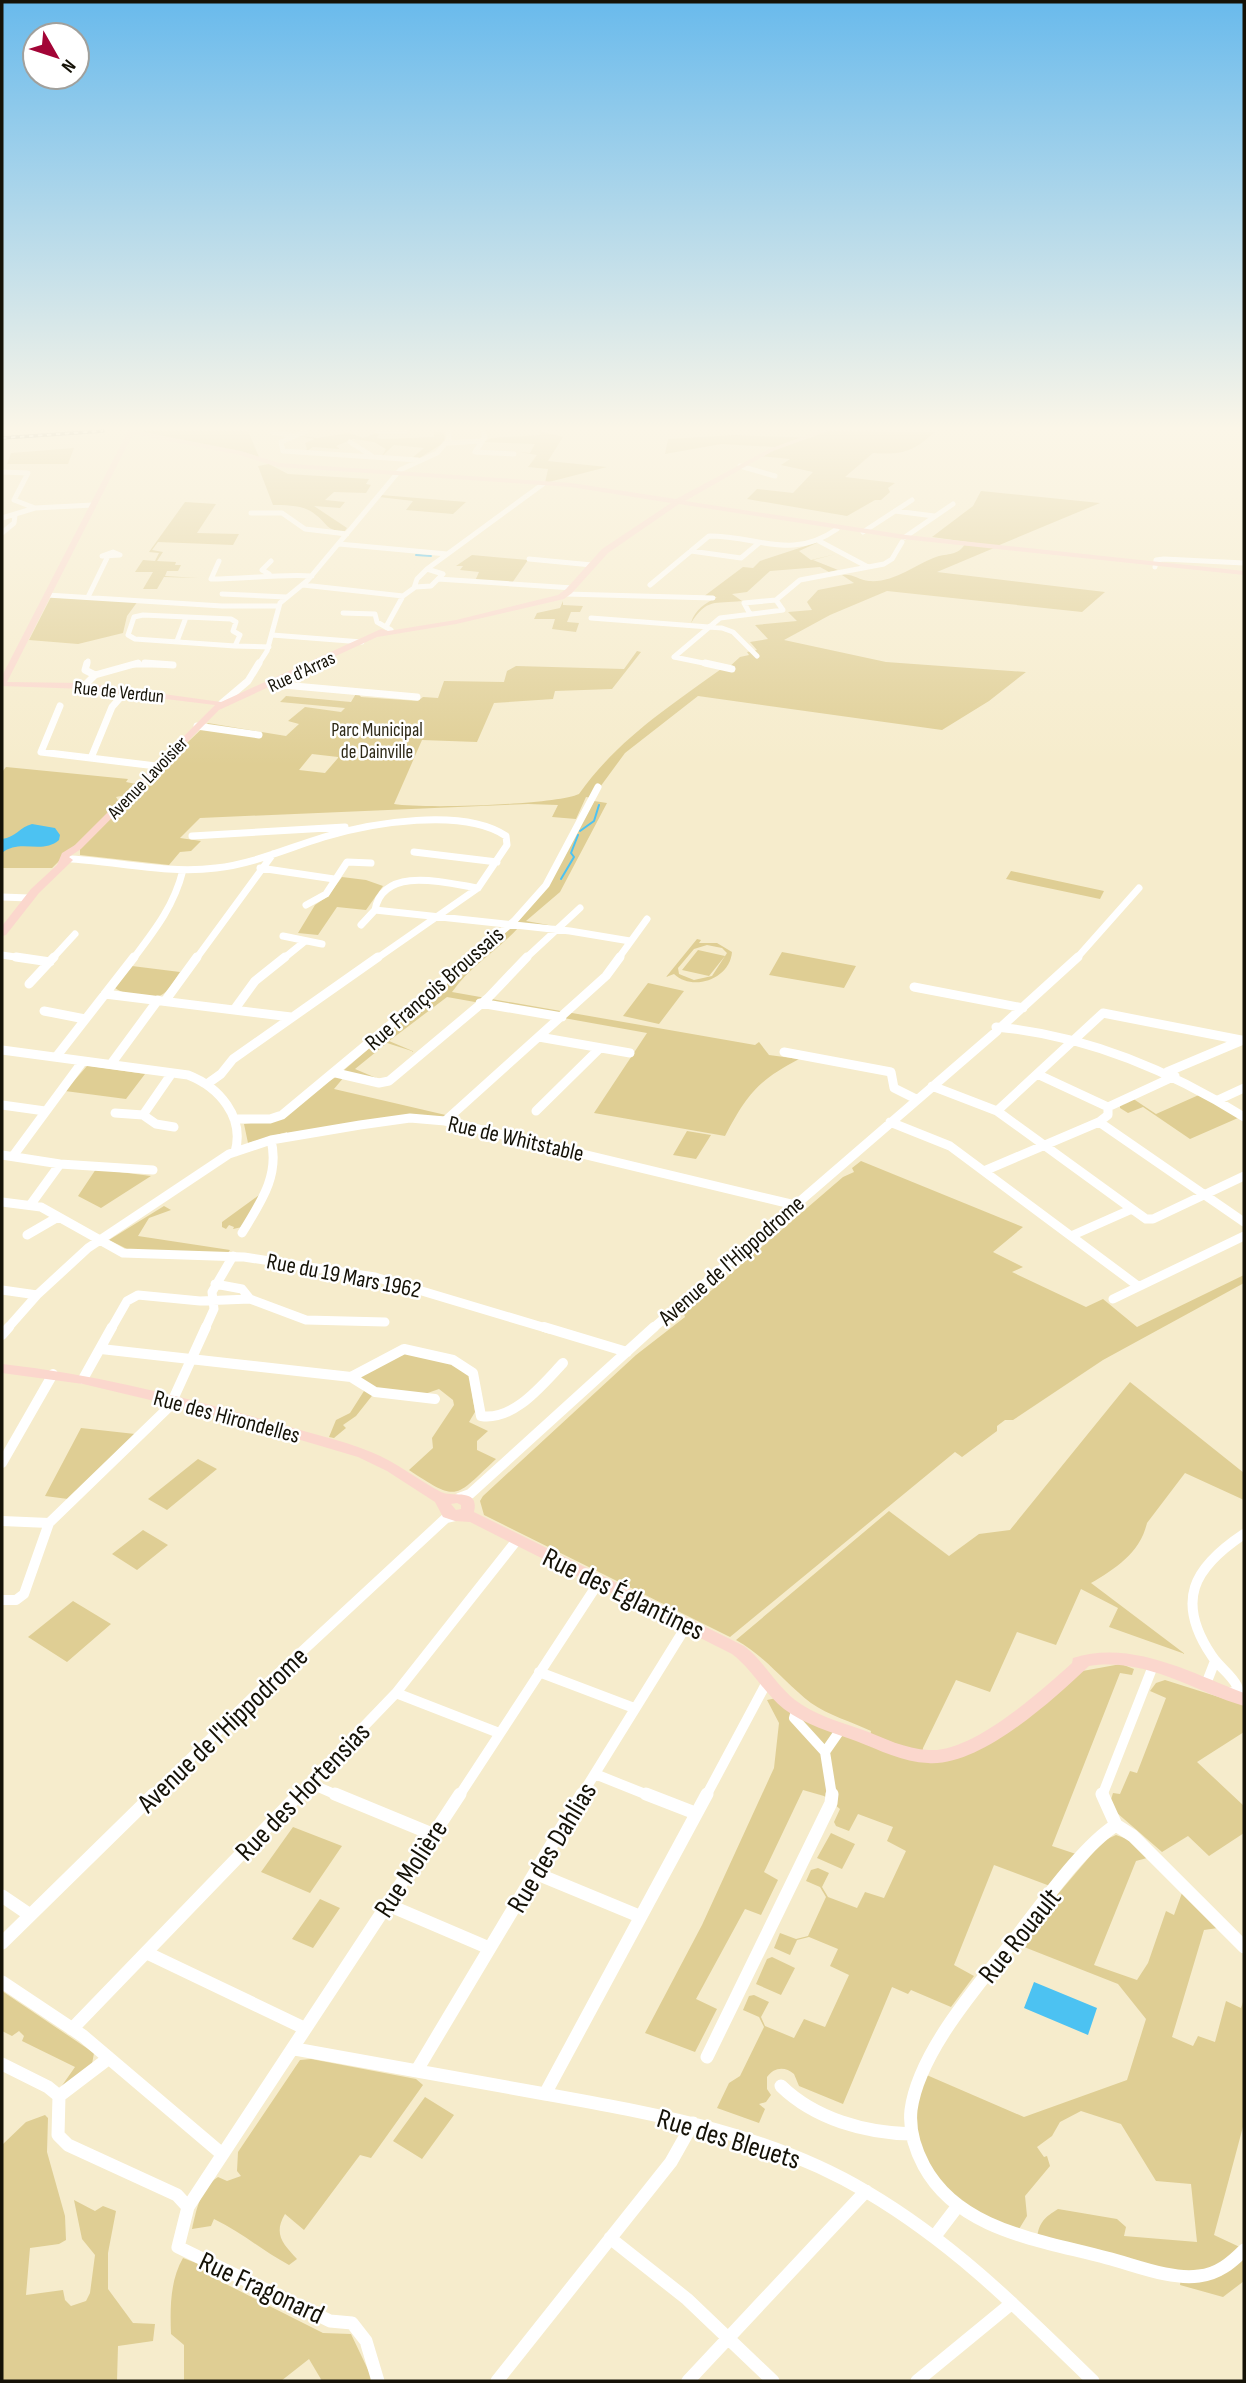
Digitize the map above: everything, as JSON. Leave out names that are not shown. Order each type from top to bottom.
[{"type":"street","points":[[2,684],[74,542]]},
{"type":"street","points":[[343,613],[375,614],[378,616],[377,622],[389,628],[403,596],[415,587],[427,569],[465,542]]},
{"type":"street","points":[[569,591],[617,542]]},
{"type":"street","points":[[650,585],[702,542]]},
{"type":"street","points":[[753,542],[793,548],[815,542]]},
{"type":"street","points":[[821,542],[868,567]]},
{"type":"street","points":[[750,614],[744,603],[776,600],[800,580],[889,562],[903,542]]},
{"type":"street","points":[[936,542],[1244,573]]},
{"type":"street","points":[[691,551],[741,558],[759,543]]},
{"type":"street","points":[[216,704],[248,681],[269,646],[279,606],[312,576],[339,544],[447,554]]},
{"type":"street","points":[[88,597],[107,558]]},
{"type":"street","points":[[529,559],[592,565]]},
{"type":"street","points":[[1155,565],[1164,559],[1244,563]]},
{"type":"street","points":[[219,561],[211,579],[269,575],[312,576]]},
{"type":"street","points":[[269,575],[262,570],[271,561]]},
{"type":"street","points":[[415,587],[431,586],[442,571],[427,569]]},
{"type":"street","points":[[438,579],[569,591],[713,598]]},
{"type":"street","points":[[303,585],[403,596]]},
{"type":"street","points":[[49,591],[64,595],[222,606],[279,606]]},
{"type":"street","name":"Rue d'Arras","points":[[216,704],[272,684],[389,628],[426,627],[531,606],[569,591]]},
{"type":"street","points":[[222,594],[286,597]]},
{"type":"street","points":[[732,669],[674,657],[720,618],[783,610],[776,600]]},
{"type":"street","points":[[235,647],[240,635],[233,631],[236,620],[138,616],[132,623],[130,638],[235,647],[269,646]]},
{"type":"street","points":[[177,641],[185,620]]},
{"type":"street","points":[[591,620],[710,626],[733,632],[757,656]]},
{"type":"street","points":[[272,635],[362,642]]},
{"type":"street","points":[[88,661],[84,669],[95,675]]},
{"type":"street","points":[[84,686],[95,675],[134,664],[173,665]]},
{"type":"street","name":"Rue de Verdun","points":[[2,684],[84,686],[216,704]]},
{"type":"street","points":[[272,684],[417,696]]},
{"type":"street","points":[[91,758],[112,707],[126,691]]},
{"type":"street","name":"Avenue Lavoisier","points":[[2,933],[29,898],[216,704]]},
{"type":"street","points":[[60,706],[40,751],[156,766]]},
{"type":"street","points":[[197,726],[259,735]]},
{"type":"street","name":"Rue François Broussais","points":[[234,1119],[277,1118],[336,1073],[533,902],[546,885],[598,788]]},
{"type":"street","points":[[2,1050],[172,1073],[204,1081],[221,1074],[233,1059],[291,1017],[478,888],[507,845],[506,835],[501,830],[486,824],[466,822],[192,836]]},
{"type":"street","points":[[71,856],[183,870],[245,863],[324,837],[364,828]]},
{"type":"street","points":[[313,829],[324,837]]},
{"type":"street","points":[[414,852],[497,862]]},
{"type":"street","points":[[111,1064],[274,854]]},
{"type":"street","points":[[306,905],[326,894],[347,862],[371,863]]},
{"type":"street","points":[[245,863],[262,869],[334,879]]},
{"type":"street","points":[[56,1057],[173,904],[183,870]]},
{"type":"street","points":[[361,925],[375,909],[383,890],[403,881],[478,888]]},
{"type":"street","name":"Avenue de l'Hippodrome","points":[[2,1943],[264,1686],[457,1507],[627,1352],[1067,970],[1139,888]]},
{"type":"street","points":[[2,897],[29,898]]},
{"type":"street","points":[[336,1073],[379,1083],[389,1081],[480,1003],[580,908]]},
{"type":"street","points":[[375,909],[555,929],[630,941]]},
{"type":"street","points":[[445,1121],[606,976],[648,919]]},
{"type":"street","points":[[29,984],[75,934]]},
{"type":"street","points":[[283,936],[322,944]]},
{"type":"street","points":[[234,1010],[255,981],[304,942]]},
{"type":"street","points":[[2,955],[50,962]]},
{"type":"street","points":[[914,987],[1023,1008]]},
{"type":"street","points":[[105,994],[291,1017]]},
{"type":"street","points":[[480,1003],[562,1017]]},
{"type":"street","points":[[44,1011],[85,1019]]},
{"type":"street","points":[[997,1111],[1103,1013],[1243,1040]]},
{"type":"street","points":[[1001,1029],[1072,1041],[1137,1059],[1171,1074],[1244,1117]]},
{"type":"street","points":[[539,1037],[630,1054]]},
{"type":"street","points":[[1108,1107],[1243,1040]]},
{"type":"street","points":[[536,1111],[600,1048]]},
{"type":"street","points":[[784,1052],[891,1072],[894,1088],[916,1099]]},
{"type":"street","points":[[13,1156],[83,1060]]},
{"type":"street","points":[[143,1115],[172,1073]]},
{"type":"street","points":[[1037,1073],[1108,1107]]},
{"type":"street","points":[[2,1335],[34,1298],[97,1241],[235,1152],[240,1131],[234,1119],[204,1081]]},
{"type":"street","points":[[932,1086],[997,1111],[1132,1209],[1153,1219],[1244,1176]]},
{"type":"street","points":[[1218,1100],[1244,1088]]},
{"type":"street","points":[[2,1105],[45,1111]]},
{"type":"street","points":[[984,1171],[1099,1122],[1108,1115],[1108,1107]]},
{"type":"street","points":[[116,1113],[143,1115],[156,1124],[174,1127]]},
{"type":"street","name":"Rue de Whitstable","points":[[235,1152],[271,1140],[398,1119],[426,1118],[795,1205]]},
{"type":"street","points":[[890,1122],[944,1143],[1138,1286]]},
{"type":"street","points":[[1099,1122],[1244,1222]]},
{"type":"street","points":[[242,1233],[275,1175],[276,1158],[271,1140]]},
{"type":"street","points":[[2,1155],[60,1164],[153,1170]]},
{"type":"street","points":[[2,1202],[31,1204],[60,1164]]},
{"type":"street","name":"Rue du 19 Mars 1962","points":[[31,1204],[97,1241],[130,1254],[233,1256],[390,1280],[627,1352]]},
{"type":"street","points":[[1071,1236],[1132,1209]]},
{"type":"street","points":[[27,1235],[58,1217]]},
{"type":"street","points":[[1113,1299],[1244,1236]]},
{"type":"street","points":[[2,1600],[16,1600],[24,1594],[43,1533],[49,1523],[173,1400],[216,1301],[212,1292],[215,1284],[233,1256]]},
{"type":"street","points":[[215,1284],[242,1289],[250,1299]]},
{"type":"street","points":[[2,1290],[34,1298]]},
{"type":"street","points":[[83,1379],[127,1301],[138,1295],[216,1301],[250,1299],[306,1320],[384,1322]]},
{"type":"street","points":[[101,1349],[351,1377],[375,1392],[435,1399]]},
{"type":"street","points":[[351,1377],[380,1359],[408,1349],[463,1364],[473,1373],[484,1419],[494,1418],[523,1404],[563,1363]]},
{"type":"street","name":"Rue des Hirondelles","points":[[2,1368],[83,1379],[173,1400],[371,1457],[457,1507]]},
{"type":"street","points":[[2,1462],[53,1374]]},
{"type":"street","name":"Rue des Églantines","points":[[457,1507],[517,1541],[738,1650],[756,1664],[781,1697],[797,1708],[841,1729],[908,1754],[926,1757],[959,1753],[989,1738],[1086,1660],[1122,1658],[1153,1666]]},
{"type":"street","points":[[2,1521],[49,1523]]},
{"type":"street","points":[[1238,1692],[1215,1661],[1193,1622],[1190,1606],[1196,1577],[1217,1550],[1244,1534]]},
{"type":"street","name":"Rue des Hortensias","points":[[72,2029],[396,1693],[517,1541]]},
{"type":"street","name":"Rue Molière","points":[[188,2207],[295,2049],[303,2028],[599,1582]]},
{"type":"street","name":"Rue des Dahlias","points":[[417,2070],[634,1708],[687,1626]]},
{"type":"street","points":[[1206,1684],[1215,1661]]},
{"type":"street","points":[[1238,1692],[1153,1666],[1102,1795],[1116,1825],[1133,1836],[1244,1947]]},
{"type":"street","points":[[539,1672],[634,1708]]},
{"type":"street","points":[[545,2094],[768,1678]]},
{"type":"street","points":[[396,1693],[499,1733]]},
{"type":"street","points":[[707,2057],[831,1804],[832,1789],[825,1752],[794,1718],[797,1708]]},
{"type":"street","points":[[825,1752],[841,1729]]},
{"type":"street","points":[[595,1774],[695,1813]]},
{"type":"street","points":[[309,1783],[432,1834]]},
{"type":"street","name":"Rue Rouault","points":[[957,2207],[923,2167],[912,2134],[911,2111],[918,2081],[959,2011],[1083,1856],[1103,1833],[1116,1825]]},
{"type":"street","points":[[535,1873],[639,1916]]},
{"type":"street","points":[[2,1896],[30,1915]]},
{"type":"street","points":[[386,1904],[489,1948]]},
{"type":"street","points":[[147,1953],[303,2028]]},
{"type":"street","points":[[2,1982],[72,2029],[222,2154]]},
{"type":"street","name":"Rue des Bleuets","points":[[295,2049],[694,2123],[790,2153],[866,2191],[935,2236],[974,2266],[1093,2381]]},
{"type":"street","points":[[59,2096],[109,2059]]},
{"type":"street","points":[[2,2064],[48,2087],[59,2096]]},
{"type":"street","points":[[781,2086],[788,2094],[805,2104],[876,2133],[912,2134]]},
{"type":"street","points":[[59,2096],[58,2135],[68,2145],[177,2195],[188,2207]]},
{"type":"street","points":[[497,2381],[671,2162],[694,2123]]},
{"type":"street","points":[[688,2381],[866,2191]]},
{"type":"street","name":"Rue Fragonard","points":[[188,2207],[178,2247],[330,2321],[349,2321],[358,2328],[377,2372],[378,2381]]},
{"type":"street","points":[[935,2236],[957,2207],[982,2221],[1016,2234],[1181,2277],[1205,2278],[1232,2263],[1244,2250]]},
{"type":"street","points":[[610,2238],[677,2290],[773,2381]]},
{"type":"street","points":[[917,2381],[1012,2303]]},
{"type":"green space","points":[[158,542],[152,550],[163,552],[157,561],[176,562],[175,565],[181,565],[178,571],[167,571],[165,576],[198,578],[164,577],[157,589],[143,589],[153,572],[135,572],[143,560],[155,561],[159,553],[149,552]]},
{"type":"green space","points":[[163,542],[235,542],[233,545]]},
{"type":"green space","points":[[818,542],[799,551],[811,560],[836,554],[813,560],[838,570],[829,572],[820,567],[770,571],[747,592],[732,594],[742,601],[707,606],[691,623],[698,610],[717,597],[703,597],[743,567],[753,568],[760,561]]},
{"type":"green space","points":[[970,542],[1006,542],[997,546]]},
{"type":"green space","name":"Parc Municipal de Dainville","points":[[965,544],[994,548],[937,572],[1105,592],[1082,612],[887,591],[830,615],[784,640],[886,662],[1026,672],[989,701],[942,730],[698,696],[625,753],[592,798],[586,797],[576,819],[552,817],[558,805],[528,804],[200,818],[180,838],[201,841],[191,851],[180,852],[169,865],[80,855],[80,849],[125,802],[134,800],[131,796],[208,723],[286,736],[299,724],[288,721],[305,707],[341,712],[345,708],[280,702],[286,696],[351,702],[357,692],[361,697],[418,701],[423,697],[438,698],[444,681],[504,682],[507,671],[516,666],[624,669],[637,651],[641,652],[612,689],[555,691],[553,699],[494,703],[477,742],[422,740],[394,804],[489,805],[544,801],[579,794],[611,756],[646,725],[724,667],[728,668],[740,657],[749,655],[747,652],[757,650],[750,642],[768,639],[755,625],[797,621],[788,612],[812,610],[807,602],[818,590],[854,583],[842,575],[869,581],[887,579],[962,548]],"holes":[[[312,754],[338,757],[325,773],[299,770]]]},
{"type":"green space","points":[[472,555],[528,560],[512,583],[475,581],[479,572],[460,570],[463,566],[456,566]]},
{"type":"green space","points":[[51,597],[138,601],[127,616],[123,633],[78,644],[29,640]]},
{"type":"green space","points":[[563,601],[563,605],[583,606],[580,612],[571,612],[567,622],[579,623],[576,632],[552,629],[555,619],[534,619],[537,613],[560,608]]},
{"type":"green space","points":[[6,767],[128,779],[126,782],[136,784],[126,795],[116,797],[119,802],[52,868],[2,868],[2,772]]},
{"type":"green space","points":[[594,801],[607,803],[560,892],[526,921],[554,926],[517,923],[547,888]]},
{"type":"green space","points":[[1011,871],[1104,891],[1100,899],[1006,879]]},
{"type":"green space","points":[[342,877],[366,880],[383,886],[366,910],[337,907],[318,935],[298,933],[315,905],[328,896]]},
{"type":"green space","points":[[508,928],[518,928],[467,974],[452,992],[755,1045],[759,1042],[769,1055],[799,1059],[754,1090],[725,1136],[594,1113],[647,1033],[447,997],[389,1041],[415,1052],[387,1043],[355,1069],[381,1080],[343,1071]]},
{"type":"green space","points":[[697,939],[701,940],[699,943],[717,943],[732,952],[725,969],[709,980],[691,982],[674,974],[666,977]],"holes":[[[707,945],[722,948],[727,953],[712,976],[694,980],[679,974],[678,968],[694,949]]]},
{"type":"green space","points":[[698,950],[725,956],[709,976],[682,970]]},
{"type":"green space","points":[[782,952],[856,966],[844,988],[769,975]]},
{"type":"green space","points":[[132,966],[180,972],[163,994],[153,997],[139,996],[115,988]]},
{"type":"green space","points":[[648,983],[684,991],[659,1024],[623,1016]]},
{"type":"green space","points":[[87,1066],[145,1074],[126,1099],[65,1091]]},
{"type":"green space","points":[[336,1077],[344,1077],[334,1089],[450,1116],[288,1137],[287,1132],[248,1143],[244,1124],[265,1121]]},
{"type":"green space","points":[[1201,1094],[1238,1118],[1190,1139],[1143,1107],[1128,1113],[1120,1108],[1120,1103],[1132,1098],[1156,1114]]},
{"type":"green space","points":[[687,1131],[711,1135],[696,1159],[673,1155]]},
{"type":"green space","points":[[861,1161],[1023,1227],[993,1252],[1023,1267],[1012,1272],[1086,1307],[1103,1299],[1137,1327],[1244,1275],[1244,1283],[1103,1360],[1013,1420],[1005,1420],[997,1426],[997,1431],[962,1457],[955,1452],[730,1637],[484,1515],[480,1501],[483,1496],[636,1355],[685,1317],[684,1314],[843,1177],[854,1172],[852,1168]]},
{"type":"green space","points":[[96,1169],[151,1176],[101,1208],[78,1196]]},
{"type":"green space","points":[[262,1193],[242,1227],[222,1227],[222,1222]]},
{"type":"green space","points":[[164,1206],[171,1210],[149,1218],[138,1236],[230,1250],[227,1254],[129,1250],[109,1240]]},
{"type":"green space","points":[[400,1350],[468,1368],[475,1412],[469,1422],[488,1431],[477,1441],[477,1450],[496,1459],[472,1482],[456,1492],[438,1488],[409,1470],[433,1448],[432,1438],[454,1405],[453,1400],[439,1389],[419,1396],[375,1392],[356,1416],[343,1425],[346,1428],[334,1438],[329,1437],[336,1420],[350,1413],[364,1391],[351,1377]]},
{"type":"green space","points":[[1130,1382],[1244,1473],[1244,1500],[1185,1473],[1147,1523],[1144,1534],[1133,1551],[1117,1566],[1091,1583],[1185,1654],[1109,1627],[1118,1608],[1081,1589],[1056,1645],[1017,1632],[990,1692],[956,1680],[923,1748],[922,1756],[959,1753],[1077,1672],[1121,1664],[1134,1669],[1132,1675],[1120,1673],[1052,1846],[1076,1854],[1050,1886],[994,1865],[954,1965],[974,1976],[951,2007],[911,1990],[908,1994],[892,1987],[843,2104],[799,2086],[794,2074],[780,2069],[767,2077],[767,2089],[771,2095],[766,2102],[759,2104],[765,2109],[759,2123],[717,2108],[729,2083],[740,2076],[764,2027],[759,2017],[743,2010],[749,1996],[754,1995],[769,2002],[761,2017],[765,2026],[794,2038],[804,2019],[825,2027],[849,1975],[830,1966],[838,1949],[809,1937],[797,1940],[790,1955],[774,1948],[780,1933],[796,1939],[808,1936],[826,1897],[820,1887],[806,1881],[811,1870],[818,1868],[829,1873],[822,1887],[828,1897],[857,1908],[865,1892],[884,1898],[906,1851],[887,1841],[893,1827],[858,1814],[849,1831],[836,1826],[834,1822],[840,1809],[824,1796],[803,1790],[764,1872],[778,1880],[761,1915],[745,1909],[696,1999],[717,2009],[695,2052],[645,2033],[702,1925],[774,1768],[779,1723],[767,1700],[781,1697],[870,1739],[871,1731],[811,1703],[756,1654],[736,1640],[889,1511],[949,1556],[979,1534],[1010,1530]]},
{"type":"green space","points":[[81,1428],[135,1434],[68,1499],[45,1496]]},
{"type":"green space","points":[[198,1459],[217,1469],[167,1510],[148,1499]]},
{"type":"green space","points":[[143,1530],[168,1545],[137,1570],[112,1554]]},
{"type":"green space","points":[[73,1601],[111,1624],[67,1662],[28,1637]]},
{"type":"green space","points":[[1165,1680],[1244,1705],[1244,1732],[1197,1762],[1244,1806],[1244,1833],[1209,1856],[1188,1836],[1162,1852],[1109,1806],[1113,1793],[1120,1794],[1130,1771],[1137,1773],[1166,1698],[1150,1691],[1156,1683]]},
{"type":"green space","points":[[293,1827],[342,1846],[310,1893],[261,1872]]},
{"type":"green space","points":[[831,1833],[855,1844],[842,1869],[817,1858]]},
{"type":"green space","points":[[1116,1835],[1127,1839],[1147,1858],[1136,1861],[1094,1965],[1137,1980],[1148,1963],[1166,1911],[1174,1915],[1182,1893],[1218,1928],[1204,1930],[1172,2037],[1193,2046],[1198,2036],[1215,2042],[1226,2001],[1241,2008],[1244,1999],[1244,2123],[1214,2235],[1244,2249],[1244,2281],[1223,2297],[1180,2285],[1181,2278],[1037,2238],[1043,2220],[1058,2209],[1117,2219],[1126,2227],[1124,2236],[1197,2242],[1191,2184],[1156,2181],[1121,2124],[1081,2111],[1060,2122],[1052,2136],[1037,2147],[1044,2157],[1047,2156],[1050,2166],[1025,2196],[1027,2216],[1016,2234],[946,2197],[912,2134],[922,2073],[1024,2117],[1127,2080],[1146,2019],[1118,1984],[1019,1945],[1023,1935],[1103,1841]]},
{"type":"green space","points":[[320,1899],[340,1908],[313,1948],[292,1939]]},
{"type":"green space","points":[[772,1957],[795,1968],[781,1995],[756,1984],[767,1959]]},
{"type":"green space","points":[[2,1991],[94,2053],[92,2064],[61,2087],[75,2067],[22,2041],[24,2036],[19,2031],[12,2036],[2,2031]]},
{"type":"green space","points":[[311,2059],[416,2079],[423,2085],[371,2158],[360,2155],[304,2230],[285,2214],[280,2227],[281,2238],[297,2259],[289,2265],[214,2219],[211,2226],[192,2229],[200,2200],[207,2187],[218,2177],[227,2181],[241,2176],[237,2171],[238,2152],[300,2060]]},
{"type":"green space","points":[[425,2097],[454,2115],[422,2159],[393,2141]]},
{"type":"green space","points":[[45,2115],[48,2118],[47,2152],[65,2216],[66,2240],[59,2244],[30,2248],[26,2295],[63,2290],[65,2300],[71,2306],[86,2301],[90,2293],[95,2255],[82,2239],[74,2200],[95,2211],[103,2206],[116,2211],[108,2253],[108,2289],[133,2323],[155,2324],[153,2341],[118,2346],[117,2381],[2,2381],[2,2145],[26,2122]]},
{"type":"green space","points":[[183,2258],[204,2266],[204,2273],[323,2333],[351,2334],[372,2378],[369,2381],[322,2381],[309,2359],[281,2381],[184,2381],[184,2345],[171,2334],[173,2285]]},
{"type":"water","points":[[32,824],[55,828],[60,835],[59,840],[45,846],[16,847],[2,853],[2,839]]},
{"type":"water","points":[[1034,1982],[1097,2008],[1088,2035],[1024,2008]]},
{"type":"waterway","points":[[416,555],[431,556]]},
{"type":"waterway","points":[[580,831],[594,821],[599,805]]},
{"type":"waterway","points":[[561,879],[574,857],[571,853],[578,835]]}]
